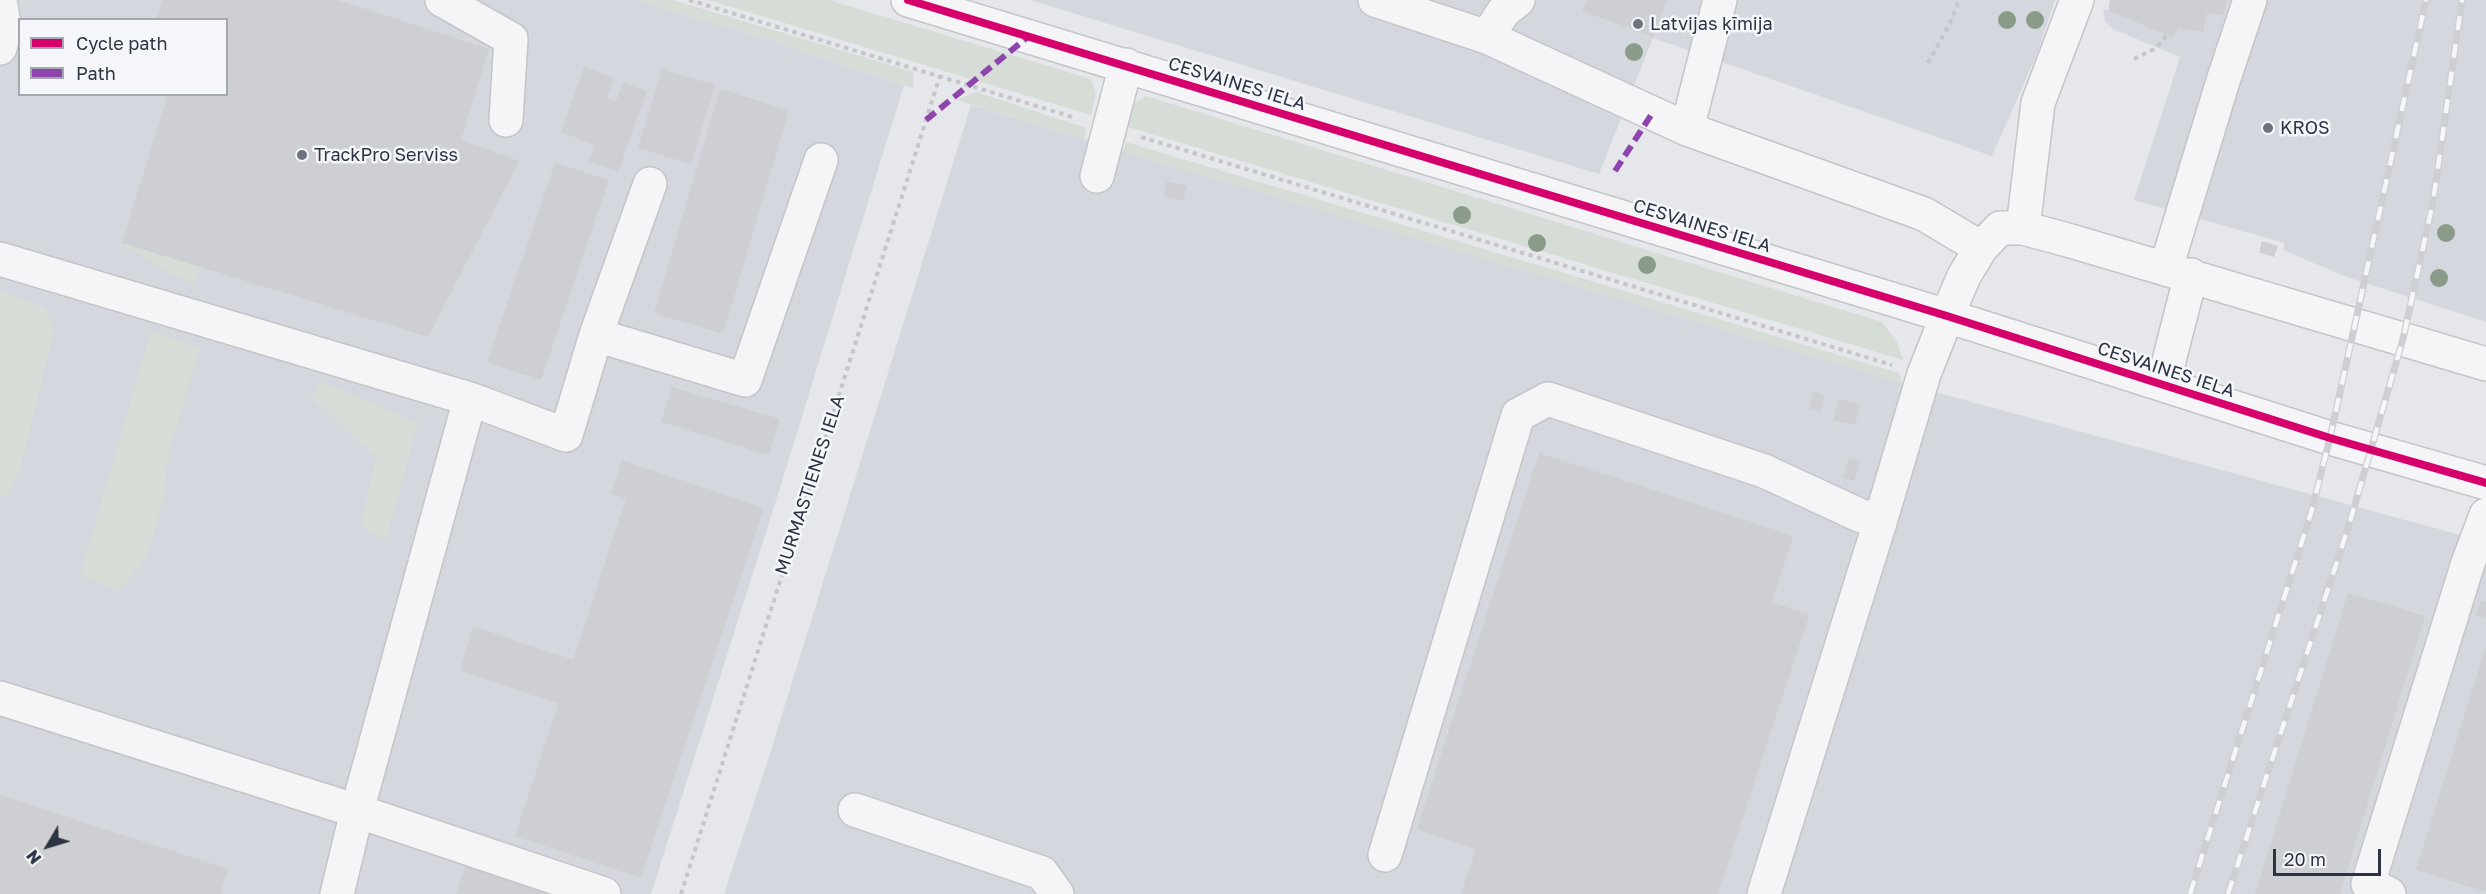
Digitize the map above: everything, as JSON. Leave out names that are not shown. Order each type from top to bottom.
[{"type":"street","points":[[442,0],[511,39],[506,120]]},
{"type":"street","name":"CESVAINES IELA","points":[[908,0],[1947,316],[2330,438],[2486,483]]},
{"type":"street","points":[[1375,0],[1487,37],[1687,129],[1924,214],[1981,248]]},
{"type":"street","points":[[1487,37],[1503,12],[1518,0]]},
{"type":"street","points":[[1687,129],[1720,0]]},
{"type":"street","points":[[2023,228],[2038,103],[2077,0]]},
{"type":"street","name":"CESVAINES IELA","points":[[2163,384],[2178,271],[2223,81],[2250,0]]},
{"type":"street","points":[[0,1],[5,28],[0,48]]},
{"type":"street","points":[[1097,176],[1126,65]]},
{"type":"street","points":[[596,335],[745,380],[821,160]]},
{"type":"street","points":[[0,259],[470,399],[566,435],[596,335],[650,184]]},
{"type":"street","points":[[1767,893],[1924,374],[1964,276],[1981,248],[2000,228],[2023,228],[2178,271],[2486,364]]},
{"type":"street","points":[[337,894],[357,811],[470,399]]},
{"type":"street","points":[[1385,855],[1518,415],[1548,399],[1764,471],[1859,515],[1880,522]]},
{"type":"street","points":[[2374,891],[2468,563],[2486,515]]},
{"type":"street","points":[[0,698],[357,811],[604,894]]},
{"type":"street","points":[[855,810],[1042,873],[1057,894]]},
{"type":"path","points":[[689,0],[1078,118]]},
{"type":"path","points":[[1928,63],[1952,21],[1959,0]]},
{"type":"path","points":[[2134,59],[2156,48],[2166,36]]},
{"type":"path","points":[[1138,136],[1924,374]]},
{"type":"shaded area","points":[[0,0],[634,0],[761,37],[904,85],[780,488],[651,894],[0,894]]},
{"type":"shaded area","points":[[634,0],[673,0],[914,72],[913,88],[761,37]]},
{"type":"shaded area","points":[[708,0],[829,0],[1091,79],[1096,93],[1091,115]]},
{"type":"shaded area","points":[[1030,0],[2055,0],[2037,54],[1992,156],[1653,38],[1599,174]]},
{"type":"shaded area","name":"KROS","points":[[2110,0],[2486,0],[2486,322],[2347,277],[2283,250],[2285,243],[2134,200],[2180,57],[2113,29],[2105,21],[2103,9],[2108,10]]},
{"type":"shaded area","points":[[976,92],[1086,128],[1084,139],[957,100]]},
{"type":"shaded area","points":[[1146,96],[1882,322],[1897,342],[1903,360],[1128,127],[1133,104]]},
{"type":"shaded area","points":[[971,105],[1902,383],[2486,542],[2486,894],[724,894],[767,763]]},
{"type":"shaded area","points":[[1126,142],[1899,373],[1902,383],[1123,152]]},
{"type":"shaded area","points":[[122,243],[201,267],[195,284],[165,271]]},
{"type":"shaded area","points":[[0,290],[46,308],[54,330],[21,466],[6,497],[0,495]]},
{"type":"shaded area","points":[[151,331],[200,348],[169,451],[163,501],[148,554],[119,593],[80,574]]},
{"type":"shaded area","points":[[321,381],[418,423],[386,541],[361,526],[376,457],[310,397]]},
{"type":"building","points":[[162,0],[338,0],[489,49],[461,140],[519,161],[428,337],[122,243],[167,96],[228,96],[228,18],[157,18]]},
{"type":"building","name":"Latvijas ķīmija","points":[[1587,0],[1667,0],[1653,37],[1582,11]]},
{"type":"building","points":[[2110,0],[2227,0],[2223,15],[2207,13],[2203,32],[2178,28],[2173,38],[2109,10]]},
{"type":"building","points":[[584,67],[614,78],[607,98],[616,101],[623,82],[647,91],[618,172],[589,161],[595,145],[561,132]]},
{"type":"building","points":[[662,69],[715,85],[691,164],[638,148]]},
{"type":"building","points":[[720,89],[789,110],[723,334],[654,313]]},
{"type":"building","points":[[555,163],[609,180],[541,380],[487,363]]},
{"type":"building","points":[[1167,181],[1187,186],[1183,201],[1163,196]]},
{"type":"building","points":[[2262,241],[2278,246],[2274,257],[2259,252]]},
{"type":"building","points":[[672,387],[780,419],[769,455],[661,422]]},
{"type":"building","points":[[1813,391],[1825,395],[1821,411],[1809,408]]},
{"type":"building","points":[[1839,399],[1860,405],[1855,425],[1833,420]]},
{"type":"building","points":[[1539,453],[1793,536],[1772,602],[1809,615],[1718,894],[1461,894],[1476,849],[1417,829]]},
{"type":"building","points":[[1849,458],[1860,461],[1854,481],[1843,478]]},
{"type":"building","points":[[622,460],[764,508],[641,878],[515,836],[558,704],[460,670],[473,626],[573,660],[626,499],[611,494]]},
{"type":"building","points":[[2348,593],[2425,616],[2340,894],[2255,894]]},
{"type":"building","points":[[2481,600],[2486,602],[2486,619],[2476,615]]},
{"type":"building","points":[[2486,649],[2486,892],[2416,870]]},
{"type":"building","points":[[0,795],[228,869],[220,894],[0,894]]},
{"type":"building","points":[[466,865],[549,894],[456,894]]},
{"type":"railway","points":[[2190,894],[2311,513],[2330,438],[2426,0]]},
{"type":"railway","points":[[2228,894],[2349,525],[2403,339],[2433,202],[2462,0]]},
{"type":"marked path","points":[[926,120],[1029,36]]},
{"type":"marked path","points":[[1615,171],[1653,112]]},
{"type":"cycle path","points":[[908,0],[1947,316],[2330,438],[2486,483]]},
{"type":"place","name":"Latvijas ķīmija","points":[[1638,24]]},
{"type":"place","name":"KROS","points":[[2268,128]]},
{"type":"place","name":"TrackPro Serviss","points":[[302,155]]}]
